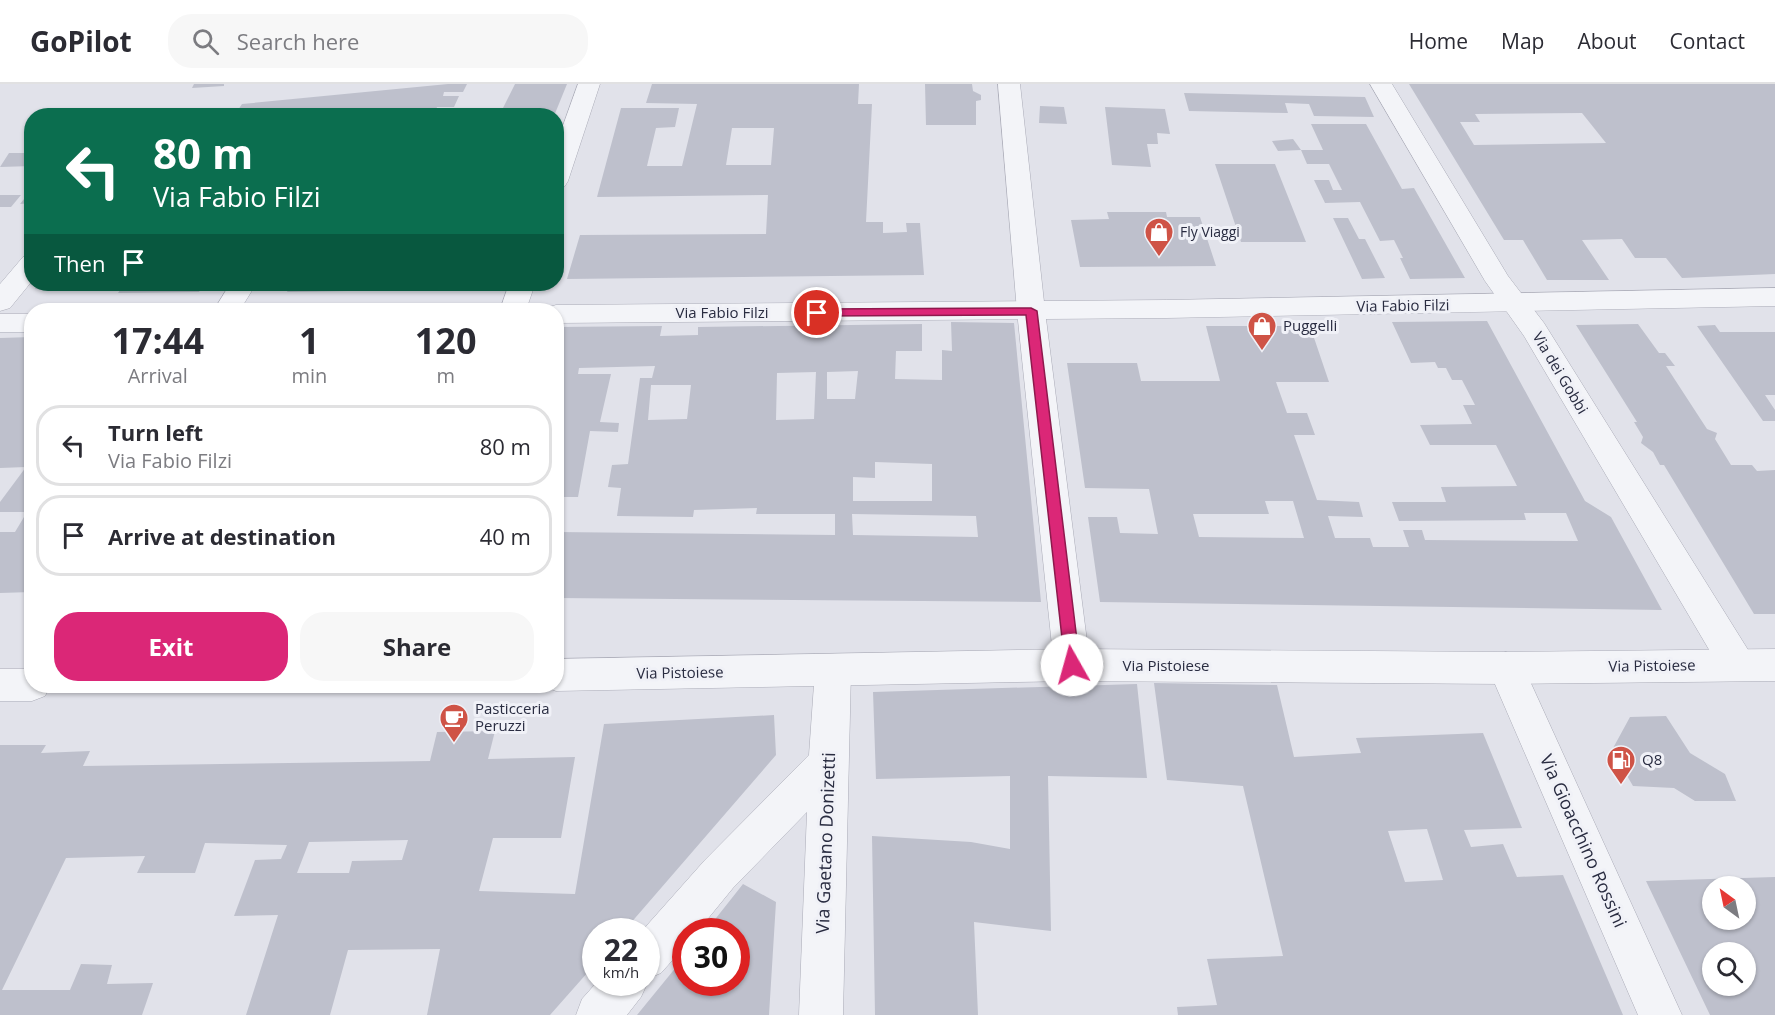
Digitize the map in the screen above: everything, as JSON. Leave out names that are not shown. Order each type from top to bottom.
[{"type":"street","points":[[564,157],[589,84]]},
{"type":"street","points":[[1008,84],[1031,311],[1072,665]]},
{"type":"street","name":"Via dei Gobbi","points":[[1380,84],[1498,281],[1516,304],[1737,664]]},
{"type":"street","points":[[0,302],[24,273]]},
{"type":"street","name":"Via Fabio Filzi","points":[[564,314],[1031,311],[1516,304],[1775,297]]},
{"type":"street","points":[[0,323],[24,323]]},
{"type":"street","name":"Via Pistoiese","points":[[564,675],[1072,665],[1506,668],[1775,665]]},
{"type":"street","name":"Via Gioacchino Rossini","points":[[1506,668],[1660,1015]]},
{"type":"street","name":"Via Gaetano Donizetti","points":[[821,1015],[833,670]]},
{"type":"street","points":[[0,686],[24,685]]},
{"type":"street","points":[[660,942],[719,874],[828,763]]},
{"type":"street","points":[[598,1015],[614,996]]},
{"type":"building","points":[[194,84],[224,84],[224,86],[192,88]]},
{"type":"building","points":[[467,84],[463,92],[444,92],[443,96],[459,96],[454,107],[239,108],[242,104]]},
{"type":"building","points":[[515,84],[567,84],[557,108],[503,108]]},
{"type":"building","points":[[652,84],[859,84],[858,104],[872,104],[866,222],[883,222],[883,233],[907,232],[906,223],[920,223],[924,275],[567,279],[580,235],[766,234],[768,195],[597,197],[621,108],[679,108],[675,127],[656,128],[647,166],[682,166],[697,104],[646,103]],"holes":[[[732,128],[774,128],[771,165],[726,165]]]},
{"type":"building","points":[[925,84],[972,84],[973,91],[981,95],[981,100],[976,101],[976,125],[926,125]]},
{"type":"building","points":[[1409,84],[1775,84],[1775,274],[1682,278],[1666,258],[1635,258],[1622,239],[1582,240],[1609,280],[1547,280],[1523,240],[1504,240]],"holes":[[[1582,113],[1606,143],[1474,145],[1460,122],[1480,122],[1475,114]]]},
{"type":"building","points":[[1184,93],[1365,97],[1374,117],[1314,116],[1309,104],[1285,103],[1288,113],[1189,111]]},
{"type":"building","points":[[1040,106],[1064,107],[1067,124],[1039,123]]},
{"type":"building","points":[[1105,107],[1165,109],[1170,134],[1157,133],[1158,144],[1147,144],[1151,167],[1112,165]]},
{"type":"building","points":[[1311,124],[1366,124],[1402,189],[1414,188],[1465,278],[1410,279],[1394,240],[1380,241],[1360,202],[1325,203],[1314,180],[1329,180],[1333,190],[1342,190],[1329,164],[1307,164],[1301,150],[1323,150]]},
{"type":"building","points":[[1293,139],[1301,150],[1278,151],[1272,141]]},
{"type":"building","points":[[9,153],[24,153],[24,166],[0,167]]},
{"type":"building","points":[[1215,164],[1275,164],[1306,242],[1241,242]]},
{"type":"building","points":[[0,195],[21,195],[11,207],[0,207]]},
{"type":"building","points":[[1107,212],[1166,212],[1167,217],[1200,217],[1216,266],[1080,267],[1071,220],[1109,219]]},
{"type":"building","points":[[1333,218],[1348,218],[1359,239],[1365,239],[1385,278],[1362,279]]},
{"type":"building","points":[[119,291],[200,291],[199,292],[118,293]]},
{"type":"building","points":[[288,291],[348,291],[287,292]]},
{"type":"building","points":[[1487,321],[1585,501],[1611,517],[1662,610],[1100,602],[1088,517],[1117,517],[1120,533],[1158,534],[1149,489],[1085,488],[1067,363],[1137,363],[1141,381],[1220,381],[1206,326],[1310,326],[1329,382],[1276,382],[1287,413],[1307,413],[1315,435],[1294,435],[1317,500],[1359,502],[1363,517],[1328,516],[1335,538],[1370,538],[1373,547],[1409,547],[1403,530],[1422,530],[1425,540],[1578,541],[1566,513],[1524,513],[1526,520],[1399,521],[1392,502],[1446,502],[1441,487],[1517,486],[1496,445],[1430,445],[1420,425],[1472,424],[1463,405],[1475,405],[1462,380],[1452,380],[1446,368],[1438,368],[1435,362],[1411,363],[1392,322]],"holes":[[[1265,501],[1293,501],[1304,538],[1199,537],[1193,514],[1269,514]]]},
{"type":"building","points":[[951,322],[1014,323],[1041,602],[564,598],[564,532],[835,535],[835,514],[756,514],[757,508],[694,510],[693,517],[617,516],[621,488],[608,487],[612,465],[628,464],[640,378],[652,378],[655,366],[579,368],[578,374],[611,374],[600,422],[619,423],[618,432],[590,431],[578,497],[564,497],[564,327],[662,326],[660,336],[698,335],[698,327],[922,324],[922,351],[896,351],[895,379],[942,380],[942,350],[952,351]],"holes":[[[858,371],[855,399],[827,399],[827,372]],[[816,372],[814,419],[776,420],[777,373]],[[651,385],[691,385],[687,419],[648,420]],[[875,462],[932,464],[932,501],[853,501],[853,477],[875,478]],[[852,514],[976,516],[978,537],[853,535]]]},
{"type":"building","points":[[1638,324],[1659,353],[1665,353],[1675,366],[1666,366],[1707,429],[1717,433],[1715,439],[1731,465],[1752,465],[1757,471],[1775,470],[1775,614],[1754,614],[1664,465],[1660,465],[1653,452],[1641,443],[1643,437],[1634,422],[1637,422],[1576,325]]},
{"type":"building","points":[[1715,325],[1720,332],[1775,332],[1775,395],[1765,395],[1775,410],[1775,421],[1763,421],[1697,326]]},
{"type":"building","points":[[24,337],[24,467],[0,468],[0,338]]},
{"type":"building","points":[[24,470],[24,512],[0,512],[0,502]]},
{"type":"building","points":[[24,517],[24,592],[0,593],[0,532],[15,532]]},
{"type":"building","points":[[1154,683],[1277,685],[1294,757],[1361,753],[1356,738],[1483,733],[1522,828],[1464,830],[1471,847],[1503,844],[1517,877],[1563,875],[1623,1015],[1178,1015],[1177,1007],[1217,1005],[1207,959],[1283,956],[1243,786],[1167,780]],"holes":[[[1427,829],[1443,880],[1405,882],[1388,831]]]},
{"type":"building","points":[[1137,684],[1147,778],[1048,776],[1051,931],[974,922],[978,1015],[875,1015],[872,836],[971,842],[1010,849],[1010,776],[876,779],[873,692]]},
{"type":"building","points":[[774,715],[776,755],[635,918],[582,918],[582,979],[550,1015],[427,1015],[440,949],[348,950],[330,1015],[246,1015],[278,915],[234,916],[255,860],[281,859],[287,845],[205,843],[195,873],[137,873],[145,856],[66,858],[2,990],[70,990],[81,964],[112,965],[107,984],[153,983],[142,1015],[0,1015],[0,745],[46,745],[41,753],[90,751],[83,766],[430,761],[437,732],[495,731],[488,759],[575,757],[561,838],[493,838],[479,891],[575,894],[604,724]],"holes":[[[408,840],[402,860],[352,861],[349,873],[297,873],[309,842]]]},
{"type":"building","points":[[1666,716],[1690,753],[1725,774],[1736,801],[1695,801],[1674,788],[1633,786],[1612,750],[1630,717]]},
{"type":"building","points":[[1775,877],[1775,1015],[1710,1015],[1646,881],[1702,879],[1702,930],[1756,930],[1756,878]]},
{"type":"building","points":[[743,884],[776,902],[769,1015],[637,1015],[653,996],[660,996],[660,987],[672,972],[672,996],[750,996],[750,918],[716,918]]},
{"type":"place","name":"Fly Viaggi","points":[[1159,258]]},
{"type":"place","name":"Puggelli","points":[[1262,352]]},
{"type":"place","name":"Pasticceria Peruzzi","points":[[454,744]]},
{"type":"place","name":"Q8","points":[[1621,786]]},
{"type":"route","points":[[817,313],[1031,311],[1072,665]]}]
